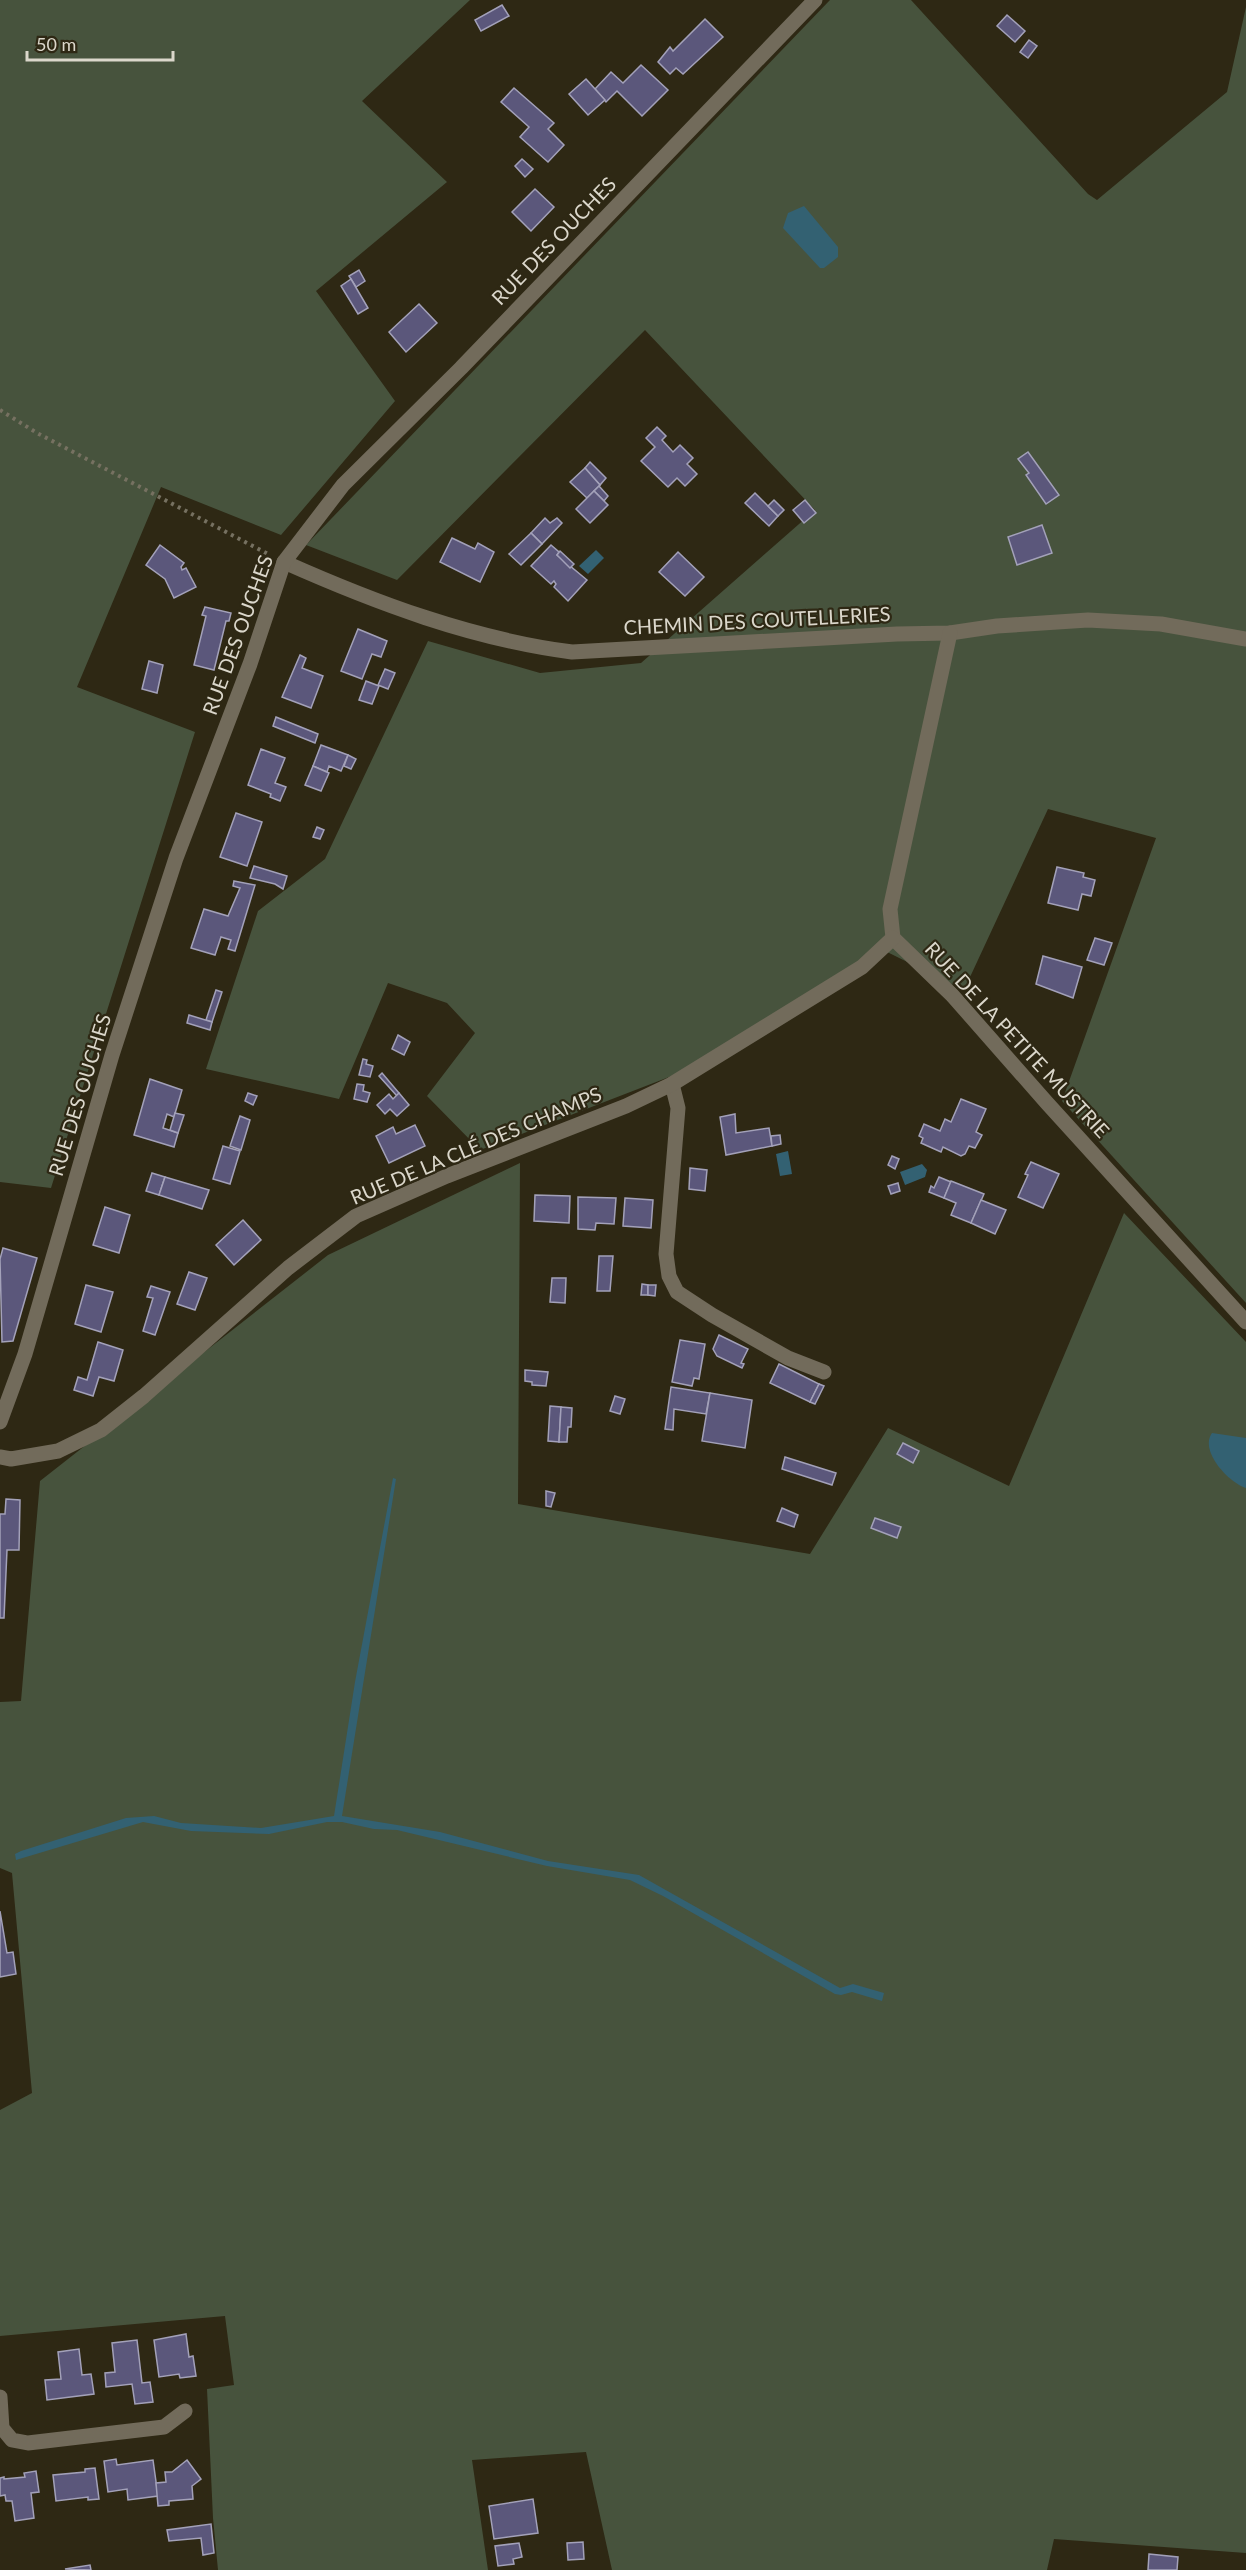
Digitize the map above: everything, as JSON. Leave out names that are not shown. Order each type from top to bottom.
[{"type":"street","name":"RUE DES OUCHES","points":[[0,1422],[26,1354],[112,1055],[176,858],[250,664],[284,562],[343,485],[461,368],[815,0]]},
{"type":"street","name":"CHEMIN DES COUTELLERIES","points":[[284,562],[391,606],[452,627],[544,649],[572,652],[950,633],[997,626],[1099,620],[1161,624],[1246,639]]},
{"type":"street","points":[[893,938],[890,909],[950,633]]},
{"type":"street","name":"RUE DE LA CLÉ DES CHAMPS","points":[[0,1457],[11,1459],[58,1451],[101,1430],[144,1396],[288,1268],[356,1216],[447,1176],[626,1107],[672,1084],[862,967],[893,938]]},
{"type":"street","name":"RUE DE LA PETITE MUSTRIE","points":[[893,938],[952,995],[1246,1322]]},
{"type":"street","points":[[672,1084],[678,1108],[666,1254],[669,1276],[676,1292],[788,1358],[824,1372]]},
{"type":"street","points":[[0,2397],[2,2428],[12,2440],[28,2443],[164,2427],[185,2411]]},
{"type":"path","points":[[0,410],[37,433],[284,562]]},
{"type":"green space","points":[[0,0],[470,0],[362,101],[447,182],[316,291],[395,401],[281,535],[161,487],[77,687],[195,732],[51,1188],[0,1182]]},
{"type":"green space","points":[[830,0],[911,0],[1088,194],[1097,200],[1227,92],[1246,7],[1246,1303],[1062,1101],[1156,838],[1048,809],[964,990],[881,949],[682,1072],[480,1150],[427,1096],[475,1033],[447,1003],[388,983],[339,1099],[206,1069],[258,911],[325,859],[428,641],[540,673],[641,663],[815,510],[645,330],[397,580],[306,545]]},
{"type":"green space","points":[[520,1163],[518,1504],[810,1554],[888,1428],[1009,1486],[1124,1213],[1246,1342],[1246,2553],[1054,2539],[1047,2570],[612,2570],[586,2452],[472,2460],[488,2570],[218,2570],[213,2518],[207,2389],[234,2385],[225,2316],[0,2336],[0,2110],[32,2093],[12,1873],[0,1868],[0,1702],[21,1701],[40,1481],[328,1255]]},
{"type":"water","points":[[804,206],[838,247],[838,257],[824,268],[820,268],[783,228],[788,213]]},
{"type":"water","points":[[596,550],[604,558],[588,574],[579,566]]},
{"type":"water","points":[[788,1151],[792,1174],[780,1176],[776,1154]]},
{"type":"water","points":[[922,1164],[927,1170],[925,1177],[905,1185],[900,1172]]},
{"type":"water","points":[[1212,1433],[1246,1438],[1246,1488],[1224,1473],[1213,1457],[1209,1448]]},
{"type":"water","points":[[393,1478],[396,1479],[342,1816],[440,1832],[548,1861],[639,1875],[840,1988],[853,1984],[884,1993],[882,2001],[852,1992],[835,1994],[663,1896],[630,1880],[547,1866],[397,1830],[327,1822],[269,1834],[191,1831],[143,1822],[16,1860],[15,1854],[21,1851],[126,1818],[154,1816],[181,1823],[261,1828],[334,1816],[355,1682]]},
{"type":"building","points":[[502,5],[509,16],[481,31],[475,20]]},
{"type":"building","points":[[1007,15],[1025,31],[1015,42],[997,26]]},
{"type":"building","points":[[705,19],[723,37],[683,74],[676,68],[670,74],[658,62],[670,47],[673,51]]},
{"type":"building","points":[[1029,40],[1037,46],[1028,58],[1020,52]]},
{"type":"building","points":[[641,65],[668,90],[642,116],[617,91],[606,102],[595,89],[611,72],[623,83]]},
{"type":"building","points":[[586,79],[605,100],[588,115],[569,94]]},
{"type":"building","points":[[514,88],[554,123],[548,129],[564,145],[548,162],[520,137],[529,127],[501,102]]},
{"type":"building","points":[[522,159],[533,169],[525,177],[515,166]]},
{"type":"building","points":[[535,189],[554,207],[531,231],[512,212]]},
{"type":"building","points":[[359,270],[365,281],[356,287],[349,276]]},
{"type":"building","points":[[351,279],[368,308],[358,314],[341,286]]},
{"type":"building","points":[[419,304],[437,323],[406,352],[389,332]]},
{"type":"building","points":[[657,427],[666,436],[662,440],[673,452],[680,445],[693,458],[687,464],[697,474],[685,486],[677,478],[668,487],[641,461],[655,447],[646,438]]},
{"type":"building","points":[[1028,452],[1059,495],[1046,504],[1026,475],[1029,473],[1018,459]]},
{"type":"building","points":[[590,462],[606,478],[600,485],[585,468]]},
{"type":"building","points":[[585,468],[600,485],[587,498],[570,482]]},
{"type":"building","points":[[599,486],[608,496],[604,501],[594,491]]},
{"type":"building","points":[[594,491],[608,505],[590,523],[576,509]]},
{"type":"building","points":[[755,493],[778,516],[769,526],[745,503]]},
{"type":"building","points":[[774,500],[784,510],[778,516],[768,506]]},
{"type":"building","points":[[805,500],[816,513],[804,523],[793,510]]},
{"type":"building","points":[[545,518],[550,523],[557,518],[562,523],[542,544],[531,533]]},
{"type":"building","points":[[1042,525],[1052,553],[1017,565],[1008,537]]},
{"type":"building","points":[[531,533],[542,544],[521,565],[509,554]]},
{"type":"building","points":[[452,538],[475,549],[478,543],[494,552],[480,582],[440,562]]},
{"type":"building","points":[[160,545],[184,563],[182,570],[186,568],[196,587],[174,598],[165,579],[146,565]]},
{"type":"building","points":[[551,545],[559,552],[557,555],[587,580],[568,601],[554,587],[556,584],[554,581],[551,584],[531,566]]},
{"type":"building","points":[[560,551],[574,564],[570,568],[557,555]]},
{"type":"building","points":[[678,552],[704,577],[685,596],[659,572]]},
{"type":"building","points":[[205,607],[231,613],[229,621],[226,621],[214,670],[194,665],[206,616],[202,615]]},
{"type":"building","points":[[358,629],[387,641],[381,657],[372,654],[362,679],[341,671]]},
{"type":"building","points":[[300,655],[306,658],[302,668],[323,676],[311,708],[282,697]]},
{"type":"building","points":[[149,661],[163,665],[157,693],[142,689]]},
{"type":"building","points":[[385,669],[395,673],[388,689],[378,685]]},
{"type":"building","points":[[366,681],[379,686],[372,704],[359,700]]},
{"type":"building","points":[[276,717],[318,734],[315,743],[273,726]]},
{"type":"building","points":[[321,745],[348,755],[341,771],[329,766],[327,772],[313,766]]},
{"type":"building","points":[[261,749],[285,758],[275,783],[286,787],[280,801],[270,797],[271,794],[248,785]]},
{"type":"building","points":[[348,755],[356,759],[351,769],[344,766]]},
{"type":"building","points":[[313,766],[329,773],[321,791],[305,785]]},
{"type":"building","points":[[236,813],[262,822],[247,866],[220,857]]},
{"type":"building","points":[[317,827],[324,830],[320,839],[313,837]]},
{"type":"building","points":[[254,866],[287,876],[283,889],[275,884],[250,878]]},
{"type":"building","points":[[1057,867],[1084,873],[1083,877],[1095,880],[1091,896],[1082,894],[1078,910],[1048,903]]},
{"type":"building","points":[[234,881],[255,885],[235,951],[228,949],[231,940],[221,937],[215,955],[191,948],[204,909],[228,916],[240,888],[233,886]]},
{"type":"building","points":[[1095,938],[1112,943],[1104,965],[1087,960]]},
{"type":"building","points":[[1043,956],[1082,967],[1073,998],[1036,984]]},
{"type":"building","points":[[216,990],[222,992],[212,1022],[206,1020]]},
{"type":"building","points":[[189,1015],[212,1022],[210,1030],[187,1023]]},
{"type":"building","points":[[398,1035],[410,1042],[404,1055],[392,1049]]},
{"type":"building","points":[[363,1059],[367,1060],[366,1064],[373,1066],[370,1077],[359,1075]]},
{"type":"building","points":[[382,1073],[399,1093],[397,1096],[379,1076]]},
{"type":"building","points":[[150,1079],[182,1090],[174,1117],[167,1114],[163,1128],[178,1133],[174,1147],[134,1135]]},
{"type":"building","points":[[357,1084],[364,1085],[363,1091],[370,1093],[367,1102],[354,1099]]},
{"type":"building","points":[[248,1093],[257,1096],[253,1105],[245,1101]]},
{"type":"building","points":[[399,1093],[409,1105],[397,1116],[390,1109],[385,1114],[377,1105],[389,1094],[393,1099]]},
{"type":"building","points":[[961,1099],[986,1109],[976,1132],[982,1135],[975,1148],[969,1146],[965,1154],[961,1156],[943,1147],[941,1152],[921,1143],[923,1138],[919,1136],[924,1124],[940,1131],[945,1119],[951,1122]]},
{"type":"building","points":[[175,1113],[184,1115],[178,1133],[170,1130]]},
{"type":"building","points":[[735,1114],[736,1133],[769,1128],[772,1146],[726,1155],[720,1117]]},
{"type":"building","points":[[240,1116],[250,1120],[241,1150],[230,1146]]},
{"type":"building","points":[[415,1125],[425,1146],[389,1163],[376,1136],[393,1127],[396,1134]]},
{"type":"building","points":[[780,1135],[781,1144],[772,1146],[771,1136]]},
{"type":"building","points":[[223,1146],[240,1151],[230,1184],[213,1179]]},
{"type":"building","points":[[892,1156],[899,1159],[895,1169],[888,1165]]},
{"type":"building","points":[[1031,1162],[1059,1174],[1043,1208],[1018,1197]]},
{"type":"building","points":[[690,1168],[707,1170],[705,1191],[689,1189]]},
{"type":"building","points":[[152,1173],[165,1177],[159,1195],[146,1191]]},
{"type":"building","points":[[165,1177],[209,1190],[202,1209],[159,1195]]},
{"type":"building","points":[[939,1177],[951,1182],[944,1198],[929,1192],[931,1186],[934,1188]]},
{"type":"building","points":[[951,1181],[984,1194],[971,1223],[951,1215],[956,1203],[944,1198]]},
{"type":"building","points":[[898,1183],[900,1191],[891,1194],[888,1186]]},
{"type":"building","points":[[535,1195],[570,1196],[569,1223],[534,1221]]},
{"type":"building","points":[[578,1197],[616,1198],[614,1224],[596,1223],[595,1230],[578,1229]]},
{"type":"building","points":[[625,1198],[653,1200],[651,1228],[623,1226]]},
{"type":"building","points":[[981,1200],[1006,1210],[995,1234],[971,1223]]},
{"type":"building","points":[[105,1207],[130,1215],[119,1253],[93,1245]]},
{"type":"building","points":[[243,1220],[261,1240],[234,1265],[216,1245]]},
{"type":"building","points":[[3,1248],[37,1258],[13,1341],[2,1342],[0,1259]]},
{"type":"building","points":[[599,1256],[613,1256],[610,1291],[597,1291]]},
{"type":"building","points":[[189,1272],[207,1278],[195,1310],[177,1304]]},
{"type":"building","points":[[552,1278],[566,1278],[565,1303],[550,1302]]},
{"type":"building","points":[[642,1284],[648,1285],[648,1295],[641,1295]]},
{"type":"building","points":[[86,1285],[113,1292],[101,1332],[75,1324]]},
{"type":"building","points":[[648,1285],[656,1285],[655,1296],[648,1295]]},
{"type":"building","points":[[151,1286],[170,1292],[155,1335],[143,1331],[153,1298],[147,1297]]},
{"type":"building","points":[[719,1335],[748,1349],[741,1363],[744,1364],[742,1368],[717,1356],[713,1349]]},
{"type":"building","points":[[680,1340],[705,1344],[699,1379],[694,1378],[692,1386],[672,1382]]},
{"type":"building","points":[[98,1342],[123,1350],[114,1381],[99,1377],[93,1396],[74,1390],[78,1377],[87,1380]]},
{"type":"building","points":[[779,1364],[819,1384],[810,1402],[770,1383]]},
{"type":"building","points":[[525,1370],[548,1372],[546,1386],[532,1385],[532,1382],[525,1381]]},
{"type":"building","points":[[819,1384],[824,1386],[815,1404],[810,1402]]},
{"type":"building","points":[[671,1387],[710,1393],[706,1414],[674,1409],[673,1430],[665,1429]]},
{"type":"building","points":[[710,1393],[752,1400],[745,1448],[702,1441]]},
{"type":"building","points":[[615,1396],[625,1399],[620,1414],[610,1411]]},
{"type":"building","points":[[550,1406],[561,1407],[559,1442],[548,1441]]},
{"type":"building","points":[[561,1407],[572,1408],[567,1442],[559,1442]]},
{"type":"building","points":[[903,1443],[919,1451],[913,1463],[897,1454]]},
{"type":"building","points":[[785,1457],[836,1473],[832,1485],[782,1469]]},
{"type":"building","points":[[546,1491],[555,1493],[551,1507],[546,1506]]},
{"type":"building","points":[[6,1499],[20,1500],[19,1550],[7,1550],[4,1618],[0,1618],[0,1514],[5,1514]]},
{"type":"building","points":[[782,1508],[798,1515],[794,1527],[777,1521]]},
{"type":"building","points":[[875,1518],[901,1527],[897,1538],[871,1528]]},
{"type":"building","points":[[0,1911],[7,1953],[13,1952],[16,1974],[0,1977]]},
{"type":"building","points":[[186,2334],[189,2357],[193,2356],[196,2376],[180,2378],[179,2374],[159,2377],[154,2340]]},
{"type":"building","points":[[137,2340],[142,2383],[150,2382],[153,2402],[135,2404],[132,2384],[106,2387],[105,2373],[115,2372],[112,2343]]},
{"type":"building","points":[[79,2349],[82,2375],[91,2374],[94,2394],[47,2400],[45,2380],[61,2379],[58,2352]]},
{"type":"building","points":[[116,2459],[117,2465],[153,2460],[158,2496],[128,2500],[127,2489],[108,2492],[104,2461]]},
{"type":"building","points":[[187,2460],[201,2479],[192,2486],[193,2499],[169,2501],[169,2505],[158,2506],[156,2483],[166,2482],[165,2472],[172,2472]]},
{"type":"building","points":[[95,2468],[99,2499],[88,2500],[88,2497],[56,2501],[53,2475],[85,2472],[85,2469]]},
{"type":"building","points":[[36,2471],[39,2492],[31,2493],[34,2518],[15,2521],[12,2501],[6,2501],[5,2495],[0,2496],[0,2478],[25,2477],[24,2473]]},
{"type":"building","points":[[533,2499],[538,2533],[494,2539],[489,2506]]},
{"type":"building","points":[[211,2524],[214,2553],[203,2555],[201,2538],[169,2541],[167,2530]]},
{"type":"building","points":[[583,2542],[584,2559],[568,2560],[567,2543]]},
{"type":"building","points":[[519,2543],[522,2557],[513,2559],[514,2564],[498,2566],[495,2546]]},
{"type":"building","points":[[1149,2554],[1178,2557],[1177,2570],[1148,2570]]},
{"type":"building","points":[[90,2565],[91,2570],[65,2569]]}]
